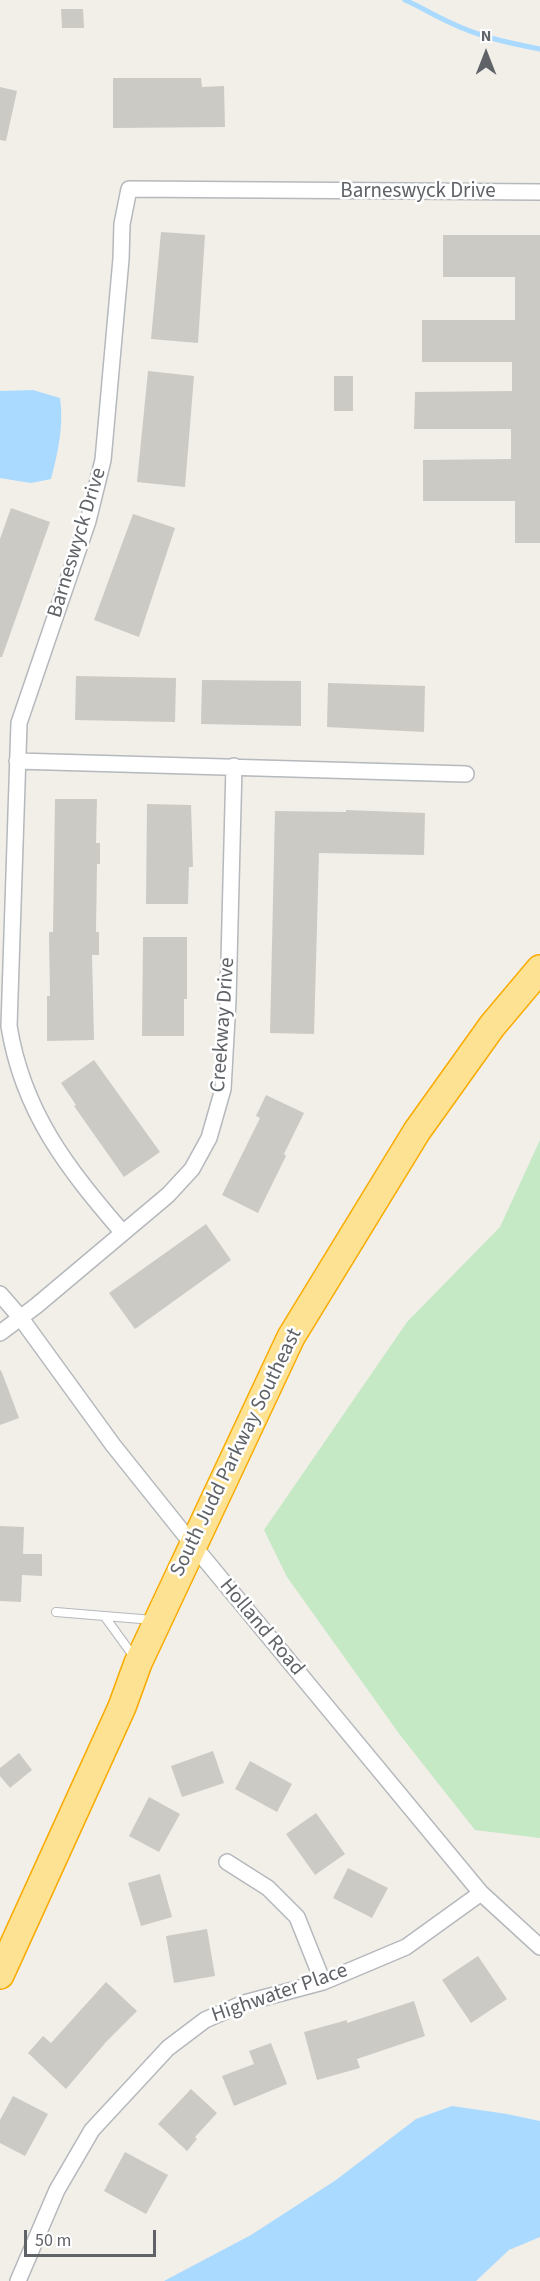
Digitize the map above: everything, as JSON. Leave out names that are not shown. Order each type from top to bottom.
[{"type":"highway","name":"South Judd Parkway Southeast","points":[[0,1975],[8,1934],[122,1707],[138,1663],[291,1337],[417,1131],[492,1026],[538,975]]},
{"type":"street","name":"Barneswyck Drive","points":[[123,1233],[64,1162],[35,1112],[14,1058],[9,1026],[19,723],[88,521],[103,460],[121,259],[122,224],[129,189],[540,192]]},
{"type":"street","points":[[17,761],[466,774]]},
{"type":"street","name":"Creekway Drive","points":[[0,1333],[168,1195],[192,1169],[209,1138],[223,1089],[228,1000],[234,766]]},
{"type":"street","name":"Holland Road","points":[[0,1294],[20,1317],[113,1445],[193,1545],[481,1893],[540,1947]]},
{"type":"street","points":[[227,1862],[268,1888],[297,1917],[323,1982]]},
{"type":"street","name":"Highwater Place","points":[[18,2281],[57,2190],[92,2130],[168,2048],[205,2020],[244,2003],[323,1982],[406,1947],[481,1893]]},
{"type":"lane","points":[[56,1612],[158,1620]]},
{"type":"lane","points":[[105,1617],[138,1663]]},
{"type":"green space","points":[[540,1140],[540,1838],[475,1830],[400,1735],[287,1577],[264,1530],[407,1322],[500,1227]]},
{"type":"water","points":[[33,390],[60,398],[61,429],[51,479],[31,483],[0,478],[0,391]]},
{"type":"water","points":[[452,2106],[540,2121],[540,2237],[509,2250],[476,2281],[164,2281],[251,2235],[336,2180],[416,2119]]},
{"type":"building","points":[[61,9],[83,9],[84,28],[62,28]]},
{"type":"building","points":[[113,78],[201,78],[202,87],[224,86],[225,127],[113,128]]},
{"type":"building","points":[[0,87],[17,91],[6,141],[0,140]]},
{"type":"building","points":[[161,232],[205,235],[198,343],[151,339]]},
{"type":"building","points":[[443,235],[540,235],[540,543],[515,543],[515,501],[423,501],[423,460],[511,459],[511,429],[414,429],[415,392],[512,391],[512,362],[422,362],[422,320],[515,320],[515,277],[443,277]]},
{"type":"building","points":[[148,371],[194,376],[185,487],[137,482]]},
{"type":"building","points":[[334,376],[353,376],[353,411],[334,411]]},
{"type":"building","points":[[11,508],[50,522],[2,657],[0,657],[0,539]]},
{"type":"building","points":[[133,514],[175,528],[139,637],[94,620]]},
{"type":"building","points":[[76,676],[176,678],[175,722],[75,720]]},
{"type":"building","points":[[202,680],[301,681],[301,726],[201,724]]},
{"type":"building","points":[[328,683],[425,686],[424,732],[327,727]]},
{"type":"building","points":[[55,799],[97,799],[96,843],[100,843],[100,864],[97,864],[96,932],[99,932],[99,955],[92,955],[94,1040],[47,1041],[47,996],[50,996],[49,932],[53,932]]},
{"type":"building","points":[[147,804],[191,805],[193,867],[189,867],[188,904],[146,904]]},
{"type":"building","points":[[346,810],[425,813],[424,855],[319,853],[314,1034],[270,1033],[275,811],[346,812]]},
{"type":"building","points":[[143,937],[187,937],[187,999],[184,999],[184,1036],[142,1036]]},
{"type":"building","points":[[94,1060],[160,1152],[124,1177],[74,1106],[76,1105],[61,1083]]},
{"type":"building","points":[[266,1095],[304,1113],[258,1213],[222,1195],[260,1118],[256,1116]]},
{"type":"building","points":[[206,1224],[231,1260],[135,1329],[109,1293]]},
{"type":"building","points":[[0,1371],[19,1418],[0,1425]]},
{"type":"building","points":[[0,1526],[24,1527],[23,1554],[42,1554],[42,1576],[22,1575],[21,1602],[0,1601]]},
{"type":"building","points":[[213,1751],[224,1783],[182,1797],[171,1766]]},
{"type":"building","points":[[19,1753],[32,1770],[10,1788],[0,1776],[0,1768]]},
{"type":"building","points":[[250,1761],[292,1784],[277,1812],[235,1789]]},
{"type":"building","points":[[149,1797],[180,1814],[159,1852],[129,1836]]},
{"type":"building","points":[[316,1813],[345,1854],[315,1875],[286,1834]]},
{"type":"building","points":[[348,1868],[388,1888],[372,1918],[333,1898]]},
{"type":"building","points":[[160,1874],[172,1917],[141,1926],[128,1883]]},
{"type":"building","points":[[207,1929],[215,1976],[174,1983],[166,1936]]},
{"type":"building","points":[[478,1956],[507,1999],[471,2023],[442,1980]]},
{"type":"building","points":[[106,1982],[137,2011],[106,2042],[66,2089],[28,2053],[43,2036],[51,2043]]},
{"type":"building","points":[[414,2001],[425,2036],[357,2059],[360,2068],[317,2080],[304,2032],[347,2020],[347,2023]]},
{"type":"building","points":[[271,2043],[287,2084],[234,2106],[222,2076],[254,2064],[249,2051]]},
{"type":"building","points":[[191,2089],[217,2113],[195,2137],[197,2139],[187,2151],[158,2124]]},
{"type":"building","points":[[13,2096],[48,2114],[25,2156],[0,2143],[0,2120]]},
{"type":"building","points":[[125,2152],[168,2175],[146,2214],[104,2191]]},
{"type":"waterway","points":[[405,0],[473,32],[540,49]]}]
